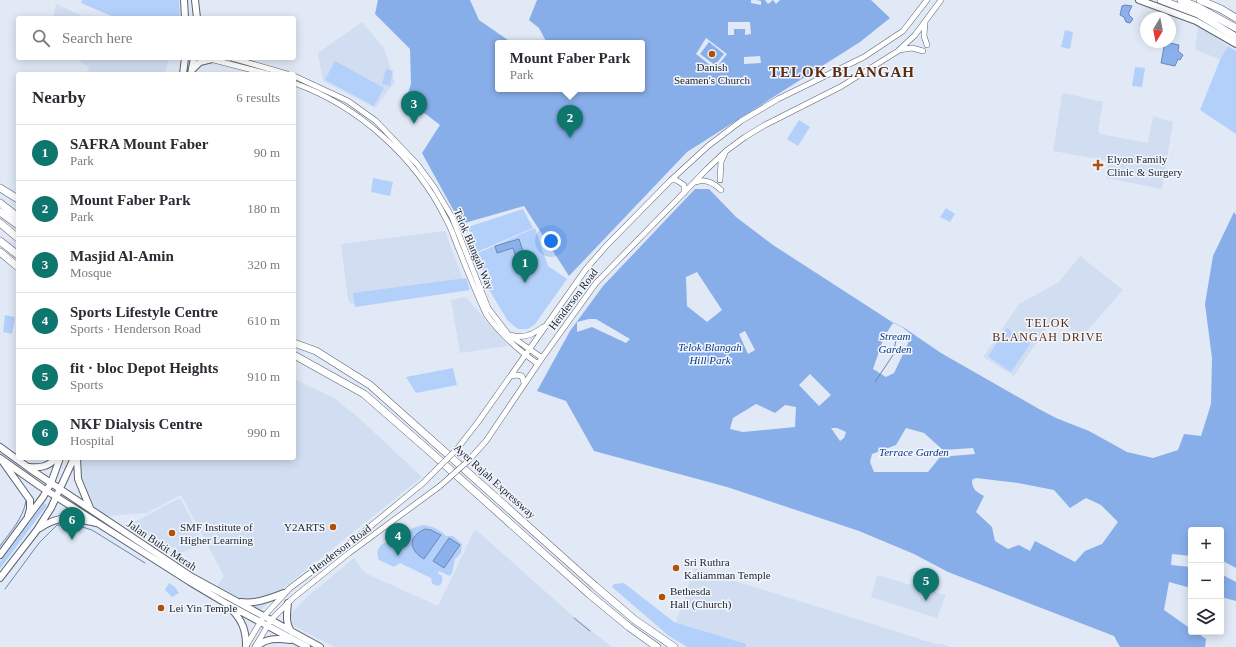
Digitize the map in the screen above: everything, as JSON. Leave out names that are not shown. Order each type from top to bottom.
[{"type":"highway","points":[[1161,0],[1198,14],[1236,37]]},
{"type":"highway","points":[[1181,0],[1236,27]]},
{"type":"highway","points":[[1200,0],[1236,18]]},
{"type":"highway","points":[[0,188],[16,198]]},
{"type":"highway","points":[[0,203],[16,216]]},
{"type":"highway","points":[[0,212],[16,224]]},
{"type":"highway","points":[[0,223],[16,236]]},
{"type":"highway","points":[[0,241],[16,253]]},
{"type":"highway","points":[[0,252],[16,266]]},
{"type":"highway","points":[[296,339],[302,341],[316,352]]},
{"type":"highway","name":"Ayer Rajah Expressway","points":[[296,344],[316,352],[370,385],[634,620],[674,647]]},
{"type":"highway","name":"Ayer Rajah Expressway","points":[[296,356],[364,394],[428,449],[589,594],[629,627],[657,647]]},
{"type":"highway","points":[[296,360],[303,359]]},
{"type":"main road","points":[[184,0],[186,16]]},
{"type":"main road","points":[[195,0],[197,16]]},
{"type":"main road","name":"Henderson Road","points":[[246,646],[264,616],[284,593],[356,538],[423,483],[457,449],[469,435],[526,356],[586,269],[607,245],[672,180],[708,146],[741,121],[778,99],[864,57],[903,31],[927,0]]},
{"type":"main road","name":"Henderson Road","points":[[255,647],[271,620],[288,603],[350,553],[440,486],[468,462],[486,441],[542,358],[596,283],[726,151],[765,125],[849,82],[898,50],[915,35],[941,0]]},
{"type":"main road","points":[[1139,0],[1196,21],[1236,44]]},
{"type":"main road","points":[[1186,0],[1202,6],[1236,27]]},
{"type":"main road","points":[[925,21],[924,36],[927,45]]},
{"type":"main road","points":[[898,50],[912,48],[923,51]]},
{"type":"main road","points":[[183,72],[185,60]]},
{"type":"main road","points":[[191,72],[194,60]]},
{"type":"main road","points":[[191,72],[200,62],[205,60]]},
{"type":"main road","points":[[217,60],[261,72]]},
{"type":"main road","points":[[239,60],[280,72]]},
{"type":"main road","name":"Telok Blangah Way","points":[[296,77],[348,102],[376,121],[417,164],[434,187],[452,217],[488,308],[508,334],[542,358]]},
{"type":"main road","name":"Telok Blangah Way","points":[[296,84],[340,104],[372,126],[413,168],[430,189],[447,220],[486,314],[494,326],[526,356],[538,364]]},
{"type":"main road","points":[[720,180],[721,162],[726,151]]},
{"type":"main road","points":[[672,180],[676,180],[684,185],[684,193]]},
{"type":"main road","points":[[693,184],[700,181],[707,181],[713,183],[721,190]]},
{"type":"main road","points":[[508,334],[520,337],[528,336],[536,333],[547,324]]},
{"type":"main road","points":[[511,376],[522,376],[524,384]]},
{"type":"main road","name":"Jalan Bukit Merah","points":[[0,447],[16,458]]},
{"type":"main road","points":[[1,459],[30,500],[30,509],[26,521]]},
{"type":"main road","name":"Jalan Bukit Merah","points":[[1,459],[47,491],[227,604],[307,647]]},
{"type":"main road","name":"Jalan Bukit Merah","points":[[19,460],[192,577],[320,647]]},
{"type":"main road","points":[[28,466],[44,467],[54,460]]},
{"type":"main road","points":[[0,555],[47,491],[59,460]]},
{"type":"main road","points":[[0,578],[37,530],[51,508],[75,460]]},
{"type":"main road","points":[[76,460],[78,479],[91,509]]},
{"type":"main road","points":[[37,530],[60,518],[99,524]]},
{"type":"main road","points":[[236,601],[253,602],[284,593]]},
{"type":"main road","points":[[288,603],[287,618],[289,629],[292,632]]},
{"type":"main road","points":[[227,604],[244,626],[246,646]]},
{"type":"main road","points":[[255,647],[270,639],[280,638],[293,640]]},
{"type":"shaded area","points":[[82,0],[179,0],[180,16],[111,16],[81,3]]},
{"type":"shaded area","points":[[56,4],[83,16],[53,16]]},
{"type":"shaded area","points":[[1122,6],[1132,6],[1129,15],[1133,19],[1130,23],[1126,22],[1124,17],[1120,15]]},
{"type":"shaded area","points":[[362,22],[384,48],[395,82],[375,108],[323,81],[318,53]]},
{"type":"shaded area","points":[[1198,26],[1228,46],[1220,60],[1195,49]]},
{"type":"shaded area","points":[[1065,30],[1073,32],[1070,49],[1061,47]]},
{"type":"shaded area","points":[[1176,44],[1179,45],[1178,51],[1183,55],[1180,60],[1178,59],[1175,66],[1161,63],[1164,48],[1176,48]]},
{"type":"shaded area","points":[[1228,46],[1236,51],[1236,134],[1200,110],[1220,60]]},
{"type":"shaded area","points":[[77,60],[168,60],[166,72],[88,72],[89,67]]},
{"type":"shaded area","points":[[335,61],[384,88],[374,106],[325,80]]},
{"type":"shaded area","points":[[1135,67],[1145,68],[1142,87],[1132,86]]},
{"type":"shaded area","points":[[386,69],[393,71],[390,86],[382,84]]},
{"type":"shaded area","points":[[1064,93],[1103,102],[1098,131],[1100,134],[1148,143],[1153,116],[1173,122],[1162,189],[1106,178],[1109,161],[1053,151],[1062,95]]},
{"type":"shaded area","points":[[799,120],[810,127],[798,146],[787,139]]},
{"type":"shaded area","points":[[373,178],[393,182],[390,196],[371,192]]},
{"type":"shaded area","points":[[946,208],[955,214],[950,222],[940,217]]},
{"type":"shaded area","points":[[523,209],[533,228],[477,252],[468,227]]},
{"type":"shaded area","points":[[535,228],[548,266],[567,279],[535,324],[528,329],[518,329],[508,321],[488,288],[478,253]]},
{"type":"shaded area","points":[[445,231],[466,287],[354,304],[350,303],[348,299],[341,244]]},
{"type":"shaded area","points":[[519,239],[530,272],[522,275],[513,248],[497,253],[495,246]]},
{"type":"shaded area","points":[[1080,256],[1123,290],[1082,337],[1052,320],[1014,376],[983,357],[1019,304],[1059,282]]},
{"type":"shaded area","points":[[466,278],[470,290],[355,307],[353,293]]},
{"type":"shaded area","points":[[466,297],[508,346],[460,353],[451,300]]},
{"type":"shaded area","points":[[5,315],[15,317],[12,334],[3,332]]},
{"type":"shaded area","points":[[1007,328],[1030,344],[1011,372],[988,356]]},
{"type":"shaded area","points":[[453,368],[457,385],[416,393],[406,377]]},
{"type":"shaded area","points":[[296,380],[334,398],[360,419],[422,477],[292,581],[260,611],[217,587],[224,576],[181,495],[147,513],[107,516],[93,506],[87,495],[80,471],[81,460],[296,460]]},
{"type":"shaded area","name":"SMF Institute of Higher Learning","points":[[180,498],[204,544],[174,556],[132,523]]},
{"type":"shaded area","points":[[44,503],[47,505],[0,569],[0,562]]},
{"type":"shaded area","points":[[423,525],[432,527],[441,531],[446,536],[453,536],[462,544],[461,553],[455,559],[450,576],[439,571],[438,573],[442,576],[442,581],[438,586],[432,583],[431,578],[400,563],[394,567],[379,560],[378,549],[382,544],[393,540],[398,533],[406,533],[413,528]],"holes":[[[425,529],[436,532],[412,546],[414,536]]]},
{"type":"shaded area","points":[[425,529],[441,535],[424,559],[415,552],[412,544],[415,536]]},
{"type":"shaded area","points":[[475,529],[573,616],[612,647],[335,647],[284,621],[307,597],[354,558],[365,573],[438,606]]},
{"type":"shaded area","points":[[449,538],[460,545],[444,568],[433,561]]},
{"type":"shaded area","points":[[694,568],[939,645],[940,643],[950,647],[746,647],[746,645],[676,622]]},
{"type":"shaded area","points":[[877,575],[946,595],[937,618],[871,597]]},
{"type":"shaded area","points":[[169,583],[175,587],[179,593],[172,597],[165,590]]},
{"type":"shaded area","points":[[624,583],[674,622],[746,644],[746,647],[687,647],[669,636],[612,587],[614,584]]},
{"type":"green space","points":[[378,0],[470,0],[479,20],[508,40],[495,40],[495,92],[645,92],[645,40],[545,40],[539,28],[529,20],[537,0],[751,0],[751,3],[761,5],[761,1],[756,0],[765,0],[768,4],[773,0],[776,4],[780,0],[871,0],[890,18],[860,42],[687,152],[569,276],[524,206],[461,224],[422,153],[440,125],[406,99],[411,84],[410,49],[375,14]],"holes":[[[728,22],[750,22],[751,34],[745,35],[745,29],[734,29],[734,35],[728,35]],[[706,38],[727,54],[715,69],[696,54]],[[760,56],[761,63],[744,64],[744,57]]]},
{"type":"green space","name":"Danish Seamen's Church","points":[[709,42],[724,54],[715,65],[700,54]]},
{"type":"green space","name":"Telok Blangah Hill Park","points":[[695,189],[709,189],[736,217],[773,245],[892,322],[903,327],[941,353],[1056,418],[1089,431],[1127,452],[1153,458],[1178,450],[1184,434],[1201,436],[1211,404],[1212,358],[1205,304],[1213,256],[1234,212],[1236,215],[1236,568],[1224,562],[1224,527],[1188,527],[1188,556],[1172,554],[1171,565],[1188,567],[1188,587],[1169,582],[1164,610],[1188,627],[1188,635],[1200,635],[1206,639],[1205,647],[1120,647],[1114,636],[948,572],[914,554],[859,531],[727,487],[594,451],[566,401],[537,391],[570,331],[603,286]],"holes":[[[697,272],[722,310],[707,322],[687,306],[686,277]],[[596,319],[630,339],[626,343],[592,327],[577,332],[577,322]],[[893,323],[902,327],[912,335],[894,373],[886,377],[873,369],[884,337]],[[745,331],[755,350],[748,354],[739,334]],[[810,374],[831,395],[819,406],[799,385]],[[756,404],[775,413],[785,405],[796,407],[795,427],[743,432],[730,429],[733,418]],[[831,428],[837,428],[846,432],[844,438],[840,441]],[[906,428],[924,433],[943,450],[973,448],[975,454],[940,457],[928,472],[874,472],[870,462],[872,454],[896,445]],[[976,478],[1018,483],[1054,490],[1070,508],[1086,498],[1101,505],[1118,522],[1102,544],[1085,551],[1075,562],[1035,541],[1030,551],[1019,545],[1008,549],[995,541],[992,527],[976,512],[984,496],[977,492],[973,486],[972,480]]]},
{"type":"green space","points":[[1224,576],[1236,582],[1236,601],[1224,598]]},
{"type":"waterway","points":[[875,382],[893,355],[896,340]]},
{"type":"waterway","points":[[0,546],[22,514],[26,501]]},
{"type":"waterway","points":[[5,589],[39,543],[57,525],[79,526],[92,530],[145,563]]},
{"type":"waterway","points":[[574,618],[590,631]]},
{"type":"place","name":"Danish Seamen's Church","points":[[712,54]]},
{"type":"place","name":"Masjid Al-Amin","points":[[414,124]]},
{"type":"place","name":"Mount Faber Park","points":[[570,138]]},
{"type":"place","name":"Elyon Family Clinic & Surgery","points":[[1098,165]]},
{"type":"place","name":"SAFRA Mount Faber","points":[[525,283]]},
{"type":"place","name":"Y2ARTS","points":[[333,527]]},
{"type":"place","name":"SMF Institute of Higher Learning","points":[[172,533]]},
{"type":"place","name":"NKF Dialysis Centre","points":[[72,540]]},
{"type":"place","name":"Sports Lifestyle Centre","points":[[398,556]]},
{"type":"place","name":"Sri Ruthra Kaliamman Temple","points":[[676,568]]},
{"type":"place","name":"Bethesda Hall (Church)","points":[[662,597]]},
{"type":"place","name":"fit · bloc Depot Heights","points":[[926,601]]},
{"type":"place","name":"Lei Yin Temple","points":[[161,608]]},
{"type":"district","name":"TELOK BLANGAH","points":[[842,72]]},
{"type":"district","name":"TELOK BLANGAH DRIVE","points":[[1048,330]]},
{"type":"park label","name":"Stream Garden","points":[[895,342]]},
{"type":"park label","name":"Terrace Garden","points":[[914,452]]}]
